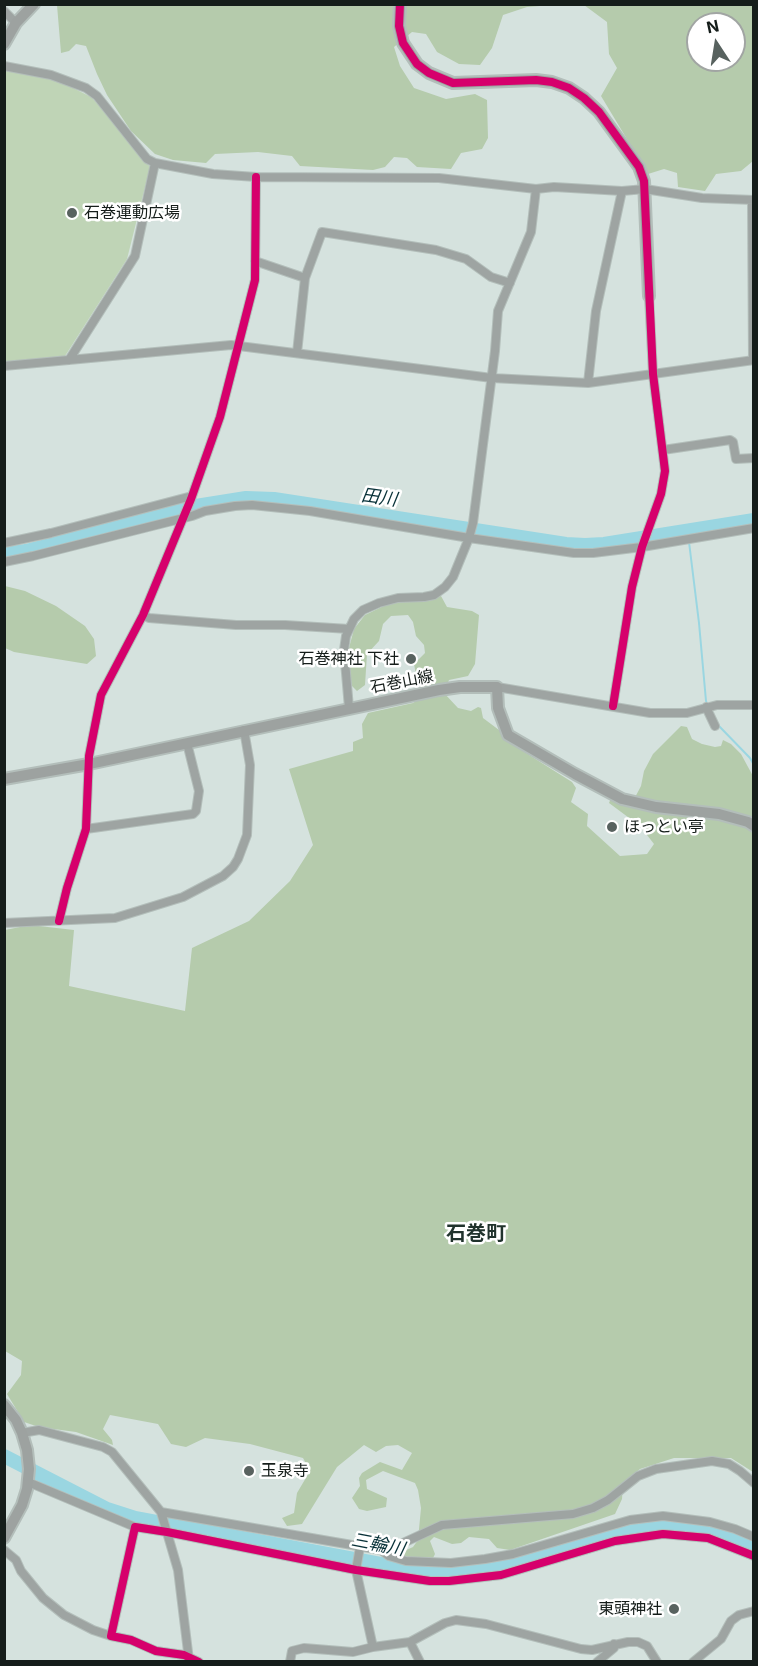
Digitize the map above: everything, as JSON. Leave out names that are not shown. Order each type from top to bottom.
[{"type":"main road","points":[[4,44],[16,23],[34,4]]},
{"type":"main road","points":[[400,4],[399,26],[403,43],[417,64],[429,73],[453,82],[536,80],[552,82],[584,98],[599,112],[639,167],[645,189],[649,296]]},
{"type":"main road","points":[[497,687],[498,708],[508,735],[575,774],[622,799],[656,807],[719,814],[748,822],[753,826]]},
{"type":"main road","name":"石巻山線","points":[[4,779],[89,764],[349,708],[450,689],[497,687]]},
{"type":"main road","points":[[4,1405],[16,1420],[22,1433],[28,1458],[28,1480],[22,1505],[4,1538]]},
{"type":"street","points":[[4,10],[16,23]]},
{"type":"street","points":[[4,66],[51,75],[86,88],[98,96],[147,159],[155,163],[213,174],[256,177],[439,178],[536,189],[574,187],[622,191],[645,189],[702,198],[753,200],[753,360],[588,383],[492,378],[231,345],[4,366]]},
{"type":"street","points":[[69,360],[135,256],[155,163]]},
{"type":"street","points":[[59,921],[86,829],[89,756],[101,695],[143,615],[192,497],[220,417],[239,346],[255,280],[256,177]]},
{"type":"street","points":[[349,708],[345,650],[346,636],[354,619],[363,610],[379,603],[398,598],[424,597],[445,587],[453,578],[469,537],[473,523],[492,378],[498,311],[531,232],[536,189]]},
{"type":"street","points":[[588,383],[596,311],[622,191]]},
{"type":"street","points":[[297,353],[305,278],[322,232],[435,250],[466,260],[491,277],[510,283]]},
{"type":"street","points":[[255,261],[305,278]]},
{"type":"street","points":[[613,706],[632,587],[643,545],[664,483],[663,450],[653,374],[649,296]]},
{"type":"street","points":[[663,450],[730,440],[733,442],[736,459],[753,458]]},
{"type":"street","points":[[4,543],[192,497]]},
{"type":"street","points":[[4,562],[184,515],[252,505],[310,511],[574,553],[592,553],[753,528]]},
{"type":"street","points":[[143,615],[149,618],[236,625],[349,629]]},
{"type":"street","points":[[497,687],[650,713],[687,712],[717,705],[753,705]]},
{"type":"street","points":[[706,707],[715,726]]},
{"type":"street","points":[[4,923],[115,918],[183,897],[223,876],[233,867],[247,835],[250,765],[244,730]]},
{"type":"street","points":[[86,829],[193,814],[196,811],[199,791],[188,743]]},
{"type":"street","points":[[22,1433],[39,1430],[112,1452],[162,1514],[178,1570],[189,1659]]},
{"type":"street","points":[[162,1514],[166,1511],[359,1550],[381,1550],[390,1549],[442,1525],[573,1514],[593,1508],[608,1500],[638,1476],[656,1469],[712,1461],[729,1464],[753,1484]]},
{"type":"street","points":[[28,1480],[135,1527],[430,1581],[501,1575],[615,1541],[663,1534],[708,1538],[753,1556]]},
{"type":"street","points":[[381,1550],[389,1556],[406,1561],[451,1563],[485,1559],[513,1554],[630,1520],[663,1516],[710,1522],[753,1537]]},
{"type":"street","points":[[111,1636],[135,1527]]},
{"type":"street","points":[[4,1550],[16,1560],[21,1571],[43,1598],[64,1615],[93,1630],[131,1640],[156,1651],[199,1662]]},
{"type":"street","points":[[359,1550],[355,1567],[373,1647]]},
{"type":"street","points":[[693,1662],[721,1639],[732,1621],[739,1615],[753,1611]]},
{"type":"street","points":[[290,1662],[292,1651],[304,1648],[352,1652],[416,1641],[445,1623],[456,1620],[466,1620],[581,1649],[592,1650],[614,1644],[638,1642],[647,1646],[657,1662]]},
{"type":"street","points":[[410,1642],[420,1662]]},
{"type":"street","points":[[597,1662],[614,1648],[614,1644]]},
{"type":"green space","points":[[57,5],[553,5],[527,7],[503,15],[492,48],[480,65],[459,64],[437,52],[426,34],[412,32],[394,47],[400,66],[414,88],[446,99],[475,94],[487,100],[488,138],[482,149],[461,153],[451,169],[417,167],[407,158],[394,157],[385,167],[373,170],[300,166],[292,156],[258,152],[215,154],[206,163],[173,160],[155,154],[131,131],[107,95],[86,46],[76,44],[69,51],[61,53]]},
{"type":"green space","points":[[584,5],[753,5],[753,161],[741,171],[716,174],[705,191],[678,187],[677,173],[664,169],[648,174],[601,96],[617,68],[609,54],[607,22]]},
{"type":"green space","name":"石巻運動広場","points":[[4,72],[59,81],[91,97],[114,121],[150,167],[127,259],[65,356],[5,362]]},
{"type":"green space","points":[[5,586],[25,591],[56,606],[85,626],[94,639],[96,656],[87,664],[14,652],[5,648]]},
{"type":"green space","points":[[441,596],[447,607],[472,611],[479,615],[475,664],[468,676],[449,680],[444,693],[458,708],[471,711],[478,707],[481,708],[483,718],[518,748],[572,782],[576,788],[571,802],[588,814],[587,826],[620,856],[647,854],[654,844],[640,826],[609,803],[611,798],[631,805],[653,754],[681,726],[687,727],[692,739],[702,744],[721,746],[723,740],[731,744],[741,754],[754,778],[753,1472],[731,1458],[674,1458],[640,1469],[623,1483],[622,1499],[615,1514],[510,1550],[497,1548],[489,1539],[469,1537],[461,1543],[452,1544],[434,1537],[430,1541],[435,1554],[432,1560],[405,1557],[402,1552],[413,1547],[418,1540],[421,1508],[415,1483],[383,1471],[366,1480],[367,1489],[387,1498],[386,1507],[367,1511],[359,1509],[352,1498],[360,1486],[359,1478],[362,1473],[380,1462],[402,1470],[412,1453],[398,1445],[386,1446],[376,1452],[364,1445],[337,1467],[302,1524],[287,1526],[282,1518],[294,1513],[297,1493],[310,1471],[303,1458],[250,1444],[205,1438],[186,1447],[171,1444],[158,1424],[110,1415],[103,1429],[112,1440],[113,1445],[76,1432],[39,1427],[24,1422],[7,1394],[21,1375],[22,1361],[5,1351],[5,930],[30,925],[74,930],[69,986],[185,1011],[192,948],[249,921],[290,881],[313,845],[289,769],[353,751],[353,742],[363,738],[362,724],[368,713],[413,703],[424,696],[422,684],[417,680],[414,664],[425,653],[424,645],[416,636],[413,622],[408,615],[391,616],[383,624],[379,641],[367,654],[365,685],[357,691],[350,684],[349,648],[354,629],[365,615],[390,603]]},
{"type":"waterway","name":"田川","points":[[4,554],[54,544],[177,509],[246,498],[274,499],[585,545],[754,520]]},
{"type":"waterway","name":"田川","points":[[688,530],[688,537]]},
{"type":"waterway","points":[[689,542],[708,706]]},
{"type":"waterway","points":[[718,725],[754,765]]},
{"type":"waterway","name":"三輪川","points":[[4,1456],[107,1509],[135,1518],[418,1571],[454,1572],[490,1568],[621,1531],[655,1526],[709,1531],[754,1547]]},
{"type":"cycle path","points":[[400,4],[399,26],[403,43],[417,64],[429,73],[453,83],[536,80],[552,82],[569,88],[599,112],[639,167],[644,181],[653,374],[665,471],[661,494],[642,547],[632,587],[613,706]]},
{"type":"cycle path","points":[[59,921],[86,829],[89,756],[101,695],[143,615],[191,499],[220,417],[255,280],[256,177]]},
{"type":"cycle path","points":[[199,1662],[184,1655],[156,1651],[131,1640],[111,1636],[135,1527],[356,1570],[430,1581],[501,1575],[615,1541],[663,1534],[708,1538],[754,1556]]},
{"type":"place","name":"石巻運動広場","points":[[72,213]]},
{"type":"place","name":"石巻神社 下社","points":[[411,659]]},
{"type":"place","name":"ほっとい亭","points":[[612,827]]},
{"type":"place","name":"玉泉寺","points":[[249,1471]]},
{"type":"place","name":"東頭神社","points":[[674,1609]]},
{"type":"district","name":"石巻町","points":[[476,1234]]}]
